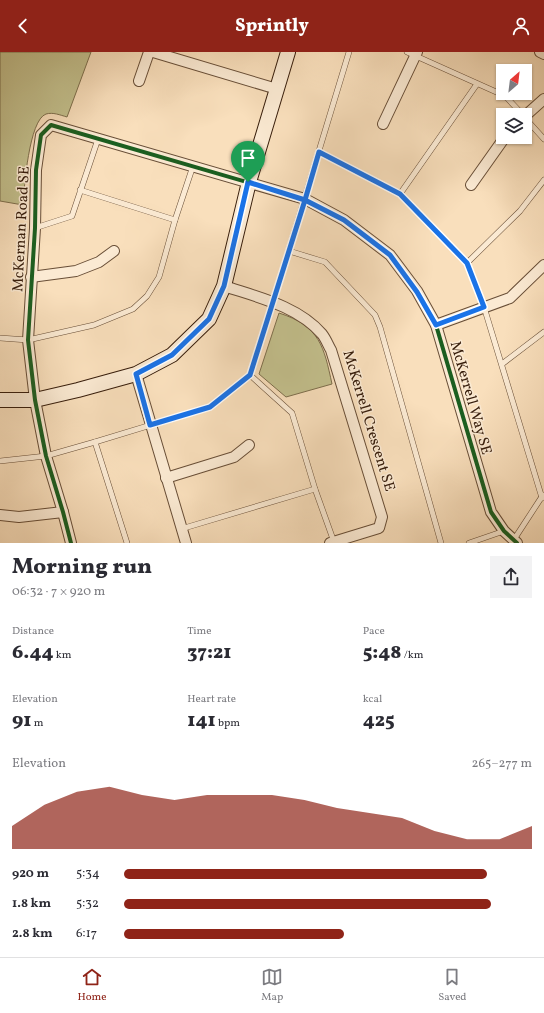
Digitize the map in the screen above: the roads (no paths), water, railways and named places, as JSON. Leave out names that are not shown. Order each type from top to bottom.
[{"type":"street","points":[[139,81],[148,52]]},
{"type":"street","points":[[153,52],[277,89]]},
{"type":"street","points":[[0,400],[35,400],[136,374],[172,355],[209,319],[224,286],[248,182],[288,52]]},
{"type":"street","points":[[540,52],[544,54]]},
{"type":"street","points":[[383,124],[413,53]]},
{"type":"street","points":[[532,109],[544,99]]},
{"type":"street","name":"McKernan Road SE","points":[[71,543],[46,456],[35,400],[28,340],[36,170],[41,136],[51,125],[248,182]]},
{"type":"street","points":[[471,184],[499,144]]},
{"type":"street","name":"McKerrell Way SE","points":[[248,182],[305,200],[344,220],[390,255],[417,292],[436,325],[491,512],[504,531],[515,542]]},
{"type":"street","points":[[31,277],[76,271],[99,262],[114,251]]},
{"type":"street","points":[[436,325],[510,298],[544,266]]},
{"type":"street","name":"McKerrell Crescent SE","points":[[224,286],[273,302],[300,315],[322,334],[332,350],[382,517],[379,528],[332,542]]},
{"type":"street","points":[[136,374],[186,543]]},
{"type":"street","points":[[166,478],[234,457],[249,445]]},
{"type":"street","points":[[0,515],[19,517],[63,512]]},
{"type":"lane","points":[[0,461],[46,456],[210,407],[250,375],[305,200],[349,52]]},
{"type":"lane","points":[[413,53],[506,98],[516,108]]},
{"type":"lane","points":[[400,194],[477,84]]},
{"type":"lane","points":[[532,125],[544,139]]},
{"type":"lane","points":[[34,228],[72,216],[98,139]]},
{"type":"lane","points":[[319,152],[400,194],[467,263],[484,307],[543,496],[515,542]]},
{"type":"lane","points":[[0,338],[28,340],[94,325],[133,310],[147,296],[159,277],[192,166]]},
{"type":"lane","points":[[467,263],[520,211],[544,180]]},
{"type":"lane","points":[[80,190],[175,220]]},
{"type":"lane","points":[[289,251],[325,262],[375,315],[380,327],[441,543]]},
{"type":"lane","points":[[502,364],[544,332]]},
{"type":"lane","points":[[250,375],[292,413],[332,542]]},
{"type":"lane","points":[[96,442],[127,543]]},
{"type":"lane","points":[[181,529],[315,489]]},
{"type":"lane","points":[[469,543],[504,531]]}]
